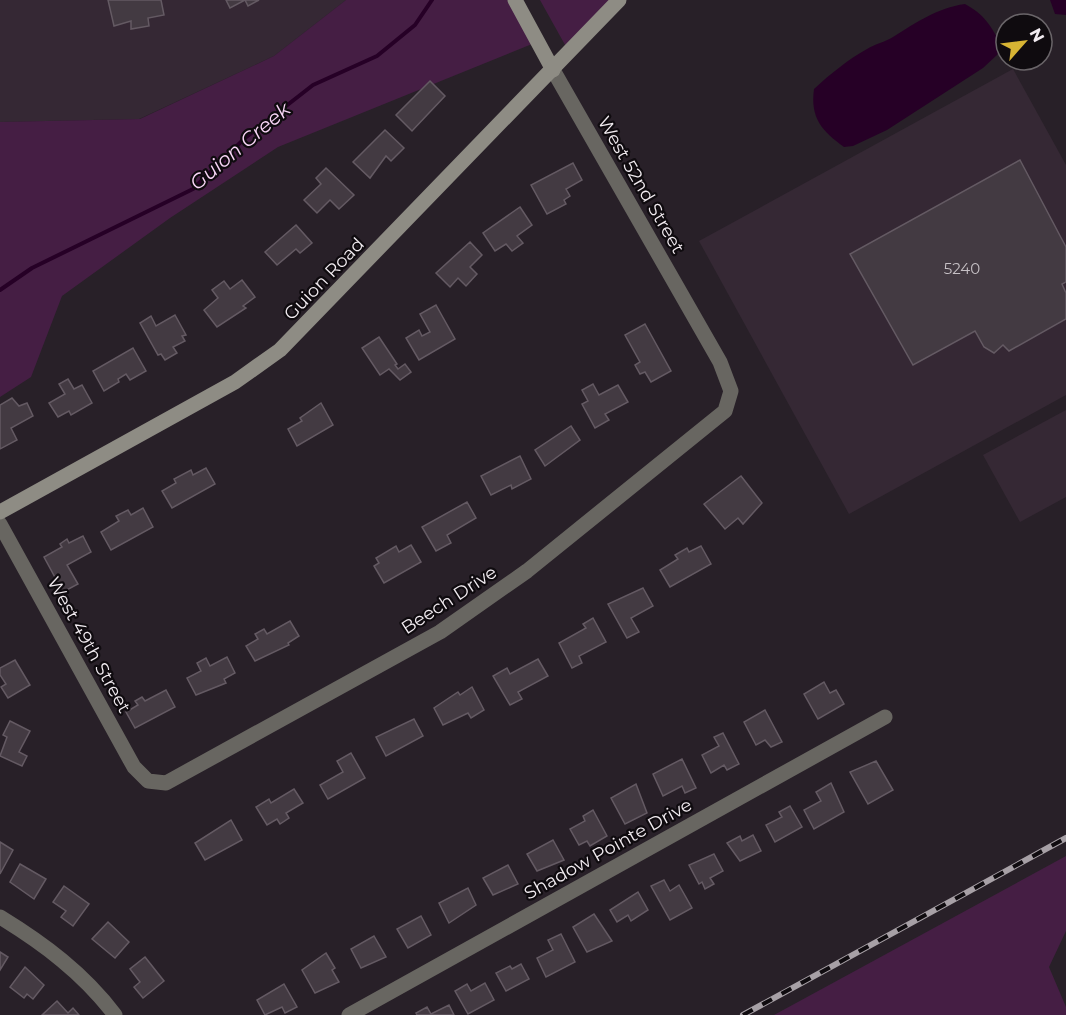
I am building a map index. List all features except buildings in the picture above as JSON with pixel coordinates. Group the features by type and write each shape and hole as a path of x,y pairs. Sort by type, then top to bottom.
{"street":[{"name":"West 52nd Street","path":"514,0 720,362 731,391"},
{"name":"Guion Road","path":"0,513 235,382 270,358 294,337 619,0"},
{"name":"Beech Drive","path":"148,781 166,783 459,620 527,571 717,418 725,411 731,391"},
{"name":"West 49th Street","path":"0,524 135,767 148,781"},
{"name":"Shadow Pointe Drive","path":"349,1015 885,717"},
{"path":"0,917 40,941 69,965 115,1015"}],"shaded area":[{"path":"0,0 346,0 274,56 139,119 0,122"},
{"path":"346,0 514,0 537,42 278,147 170,218 62,296 31,377 0,397 0,122 140,119 274,56"},
{"path":"540,0 619,0 569,52"},
{"path":"1050,0 1066,0 1066,15 1055,14"},
{"path":"965,4 987,22 994,32 994,58 983,68 887,130 853,146 844,147 829,135 816,116 814,89 833,72 870,47 890,39 936,12"},
{"path":"1008,72 1015,72 1066,165 1066,395 849,514 699,241"},
{"path":"1066,410 1066,497 1020,522 983,455"},
{"path":"1066,856 1066,931 1049,967 1066,1007 1066,1015 774,1015"}],"waterway":[{"name":"Guion Creek","path":"0,290 32,268 193,189 245,138 313,85 377,56 415,25 432,0"}],"railway":[{"path":"743,1015 1066,838"}]}
